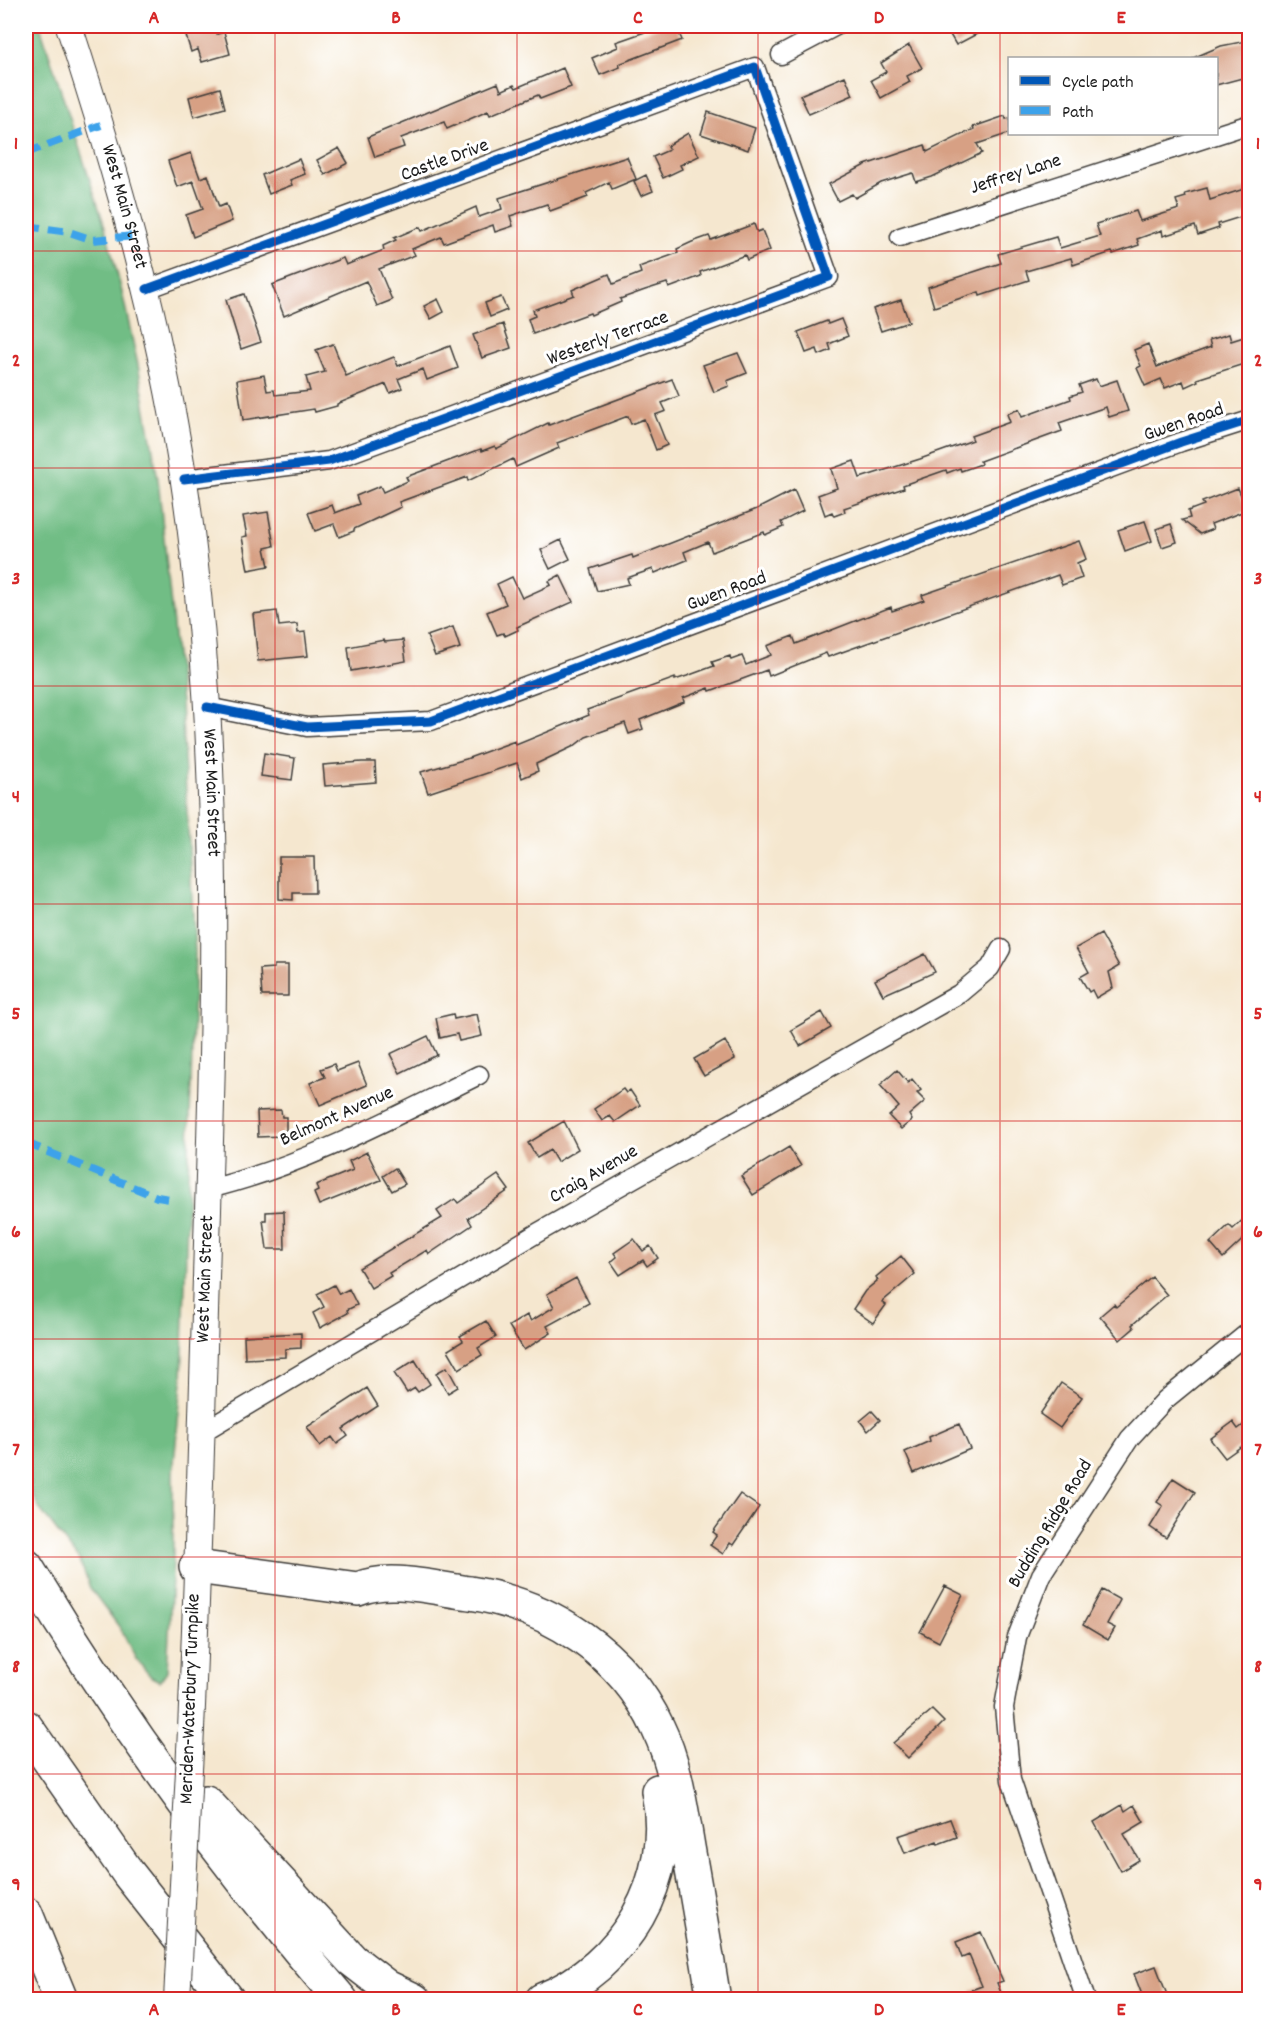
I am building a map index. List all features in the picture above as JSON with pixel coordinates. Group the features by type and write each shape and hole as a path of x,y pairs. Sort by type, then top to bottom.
{"highway":[{"path":"26,1566 94,1674 200,1826 341,2000"},
{"path":"196,1568 358,1589 379,1601 484,1617 538,1635 578,1660 605,1686 628,1715 645,1747 659,1793 663,1830 659,1864 648,1898 625,1938 601,1964 569,1987 542,2000"},
{"path":"358,1589 382,1581 506,1601 533,1611 569,1629 592,1645 621,1672 646,1705 668,1753 680,1803 714,2000"},
{"path":"94,1674 133,1708 204,1799 344,1952 378,1981 414,2000"},
{"path":"26,1727 128,1873 228,2000"},
{"path":"26,1914 61,2000"}],"main road":[{"name":"West Main Street","path":"69,26 126,208 162,353 184,479 207,708 214,872 209,1189 202,1398"},
{"name":"Meriden-Waterbury Turnpike","path":"177,1990 190,1751 202,1398"}],"street":[{"path":"781,55 836,26"},
{"name":"Castle Drive","path":"147,289 755,67"},
{"name":"Westerly Terrace","path":"184,479 329,461 829,277 755,67"},
{"name":"Jeffrey Lane","path":"1218,134 1250,124"},
{"name":"Jeffrey Lane","path":"900,237 1216,135"},
{"name":"Gwen Road","path":"207,708 307,727 431,721 1181,442 1250,420"},
{"name":"Craig Avenue","path":"201,1433 560,1220 959,994 990,968 1001,950"},
{"name":"Belmont Avenue","path":"209,1189 250,1178 285,1165 388,1120 478,1075"},
{"name":"Budding Ridge Road","path":"1086,2000 1011,1780 1004,1707 1017,1637 1041,1575 1130,1438 1165,1400 1250,1331"}],"green space":[{"path":"26,26 40,26 105,227 122,292 138,365 158,479 181,703 195,952 182,1382 173,1473 173,1560 167,1671 160,1681 151,1677 136,1659 120,1628 90,1588 80,1561 39,1508 26,1482"}],"building":[{"path":"183,26 214,26 217,34 224,32 230,54 202,62 198,49 191,52"},
{"path":"662,26 676,26 682,40 619,64 620,67 600,75 592,58 618,47 616,42"},
{"path":"945,26 992,26 956,45"},
{"path":"1246,41 1250,50 1250,76 1218,84 1218,57 1195,57 1221,46"},
{"path":"909,45 922,68 907,76 910,82 881,98 871,80 886,72 881,63"},
{"path":"563,68 571,87 540,99 538,95 490,115 488,111 447,129 444,122 401,138 404,147 375,157 368,137 498,83 501,91 514,85 516,88"},
{"path":"845,76 853,95 809,114 800,95"},
{"path":"220,88 225,108 194,117 189,97"},
{"path":"708,112 755,128 748,150 701,134"},
{"path":"1005,116 1008,118 1008,134 977,144 982,153 932,177 916,182 913,173 881,183 855,198 852,194 838,201 829,184 865,165 925,145 927,152 974,129 973,127"},
{"path":"688,133 699,156 680,165 682,169 663,178 653,157 669,150 667,146"},
{"path":"339,148 348,163 325,175 317,160"},
{"path":"191,153 200,178 208,175 219,207 226,204 232,221 193,237 186,215 203,209 193,181 177,187 168,161"},
{"path":"627,157 636,179 612,189 609,182 586,193 588,197 550,211 547,204 510,216 513,226 495,232 493,225 444,243 441,237 412,249 415,255 379,269 392,300 377,306 366,281 284,316 272,285 343,258 346,265 384,250 383,246 396,240 394,238 420,227 422,231 476,207 479,217 502,209 499,198"},
{"path":"299,159 305,174 290,180 292,185 269,194 262,175"},
{"path":"646,175 653,191 641,196 634,181"},
{"path":"1250,187 1250,214 1218,224 1219,228 1198,235 1195,226 1163,236 1162,230 1137,239 1139,245 1113,254 1112,252 1073,265 1071,258 1026,271 1029,280 980,296 979,292 934,307 928,287 1001,263 998,254 1056,237 1060,248 1100,236 1096,224 1136,211 1140,221 1179,209 1176,200 1186,197 1185,194 1207,188 1210,200"},
{"path":"754,224 757,232 762,230 770,250 747,260 745,255 700,272 701,276 669,288 667,283 645,290 620,299 621,302 591,315 590,313 533,334 528,319 535,316 533,310 574,295 572,290 609,274 613,284 641,273 639,267 678,253 677,249 692,242 709,236 711,240"},
{"path":"244,294 261,342 241,349 226,300"},
{"path":"501,297 507,310 490,317 485,303"},
{"path":"438,299 444,312 431,319 424,306"},
{"path":"901,300 909,322 881,331 873,309"},
{"path":"841,319 848,336 829,344 831,350 819,355 817,349 806,353 798,332 827,321 828,324"},
{"path":"503,324 511,348 482,358 473,335"},
{"path":"1229,334 1231,341 1250,335 1250,362 1197,379 1198,381 1185,387 1183,381 1165,388 1161,379 1145,386 1137,368 1141,366 1134,350 1148,344 1157,367 1211,347 1209,340"},
{"path":"333,344 346,376 394,357 398,366 450,346 458,368 427,380 423,369 398,379 402,388 390,393 386,384 337,404 337,406 315,412 314,409 243,420 237,380 264,375 267,391 274,390 275,395 310,391 306,377 325,372 316,350"},
{"path":"738,353 747,373 727,381 729,386 714,392 703,365"},
{"path":"672,379 679,396 662,403 666,411 655,415 667,445 656,450 644,419 631,424 628,416 557,443 559,448 516,467 513,459 468,481 467,477 399,502 401,507 339,537 334,524 315,531 308,513 332,505 335,513 359,504 356,496 380,486 383,492 408,481 406,477 481,449 482,451 495,446 496,449 548,423 549,425"},
{"path":"1096,379 1099,386 1117,380 1128,411 1109,417 1106,407 1059,423 1062,431 980,461 981,464 961,471 960,468 947,473 946,470 903,485 904,488 844,508 845,512 834,516 832,512 825,515 818,495 837,488 831,469 854,461 860,478 920,459 973,440 971,436 1010,422 1007,414 1019,409 1022,417 1071,399 1070,396 1082,392 1079,385"},
{"path":"1238,488 1247,510 1211,524 1213,529 1200,534 1182,520 1190,518 1188,511 1204,505 1202,502"},
{"path":"794,490 803,511 781,522 783,527 712,552 708,542 684,552 687,560 655,573 653,569 627,578 629,584 597,591 590,569 632,555 633,558 757,509"},
{"path":"268,512 274,546 265,548 269,566 248,570 242,537 247,536 243,516"},
{"path":"1145,521 1152,541 1125,551 1118,530"},
{"path":"1171,524 1177,542 1162,547 1156,529"},
{"path":"561,540 570,559 550,569 541,550"},
{"path":"1079,541 1086,559 1077,563 1082,578 1062,585 1058,575 828,657 826,653 769,676 767,670 710,691 709,688 683,698 684,702 640,720 643,729 629,734 625,723 586,737 574,746 536,764 538,771 522,778 517,763 428,793 421,772 515,741 516,745 589,715 587,710 714,666 712,662 730,656 731,660 742,656 746,665 771,655 767,646 793,636 796,644 891,607 892,611 924,600 922,595"},
{"path":"560,575 573,602 517,627 518,630 505,636 503,633 497,635 487,612 506,604 497,584 512,577 522,598 551,585 549,581"},
{"path":"277,611 279,626 297,624 298,633 305,632 308,656 258,661 253,614"},
{"path":"453,627 460,648 435,656 427,636"},
{"path":"384,640 385,642 403,640 406,661 351,671 348,647"},
{"path":"264,753 295,758 292,780 261,776"},
{"path":"375,762 376,782 325,786 323,765"},
{"path":"279,857 314,857 315,893 293,893 293,900 279,899"},
{"path":"1101,934 1119,966 1109,972 1113,988 1096,998 1092,990 1089,992 1080,977 1089,972 1076,948"},
{"path":"925,954 935,972 883,995 875,980"},
{"path":"274,965 288,965 288,996 262,996 260,969 274,968"},
{"path":"822,1012 831,1028 800,1046 791,1030"},
{"path":"453,1014 454,1019 477,1014 482,1036 459,1041 457,1034 440,1038 436,1018"},
{"path":"428,1036 437,1055 400,1073 390,1054"},
{"path":"725,1041 735,1059 704,1076 694,1059"},
{"path":"358,1063 367,1085 320,1105 310,1083 325,1077 321,1069 334,1064 337,1071"},
{"path":"897,1070 908,1083 912,1079 921,1090 917,1093 925,1101 909,1115 912,1120 901,1129 889,1116 899,1107 880,1085"},
{"path":"623,1089 626,1093 630,1090 640,1105 615,1122 610,1116 602,1121 594,1109"},
{"path":"281,1110 282,1117 286,1117 286,1131 282,1131 282,1136 258,1137 257,1111"},
{"path":"564,1121 578,1149 557,1162 550,1150 537,1158 528,1143"},
{"path":"789,1147 801,1166 753,1195 741,1176"},
{"path":"367,1152 381,1180 319,1205 314,1193 318,1191 316,1185 353,1170 349,1161"},
{"path":"395,1168 405,1184 392,1191 383,1176"},
{"path":"498,1175 509,1190 468,1218 472,1225 429,1254 427,1250 389,1273 391,1276 371,1288 359,1268 442,1218 437,1211 455,1199 458,1203"},
{"path":"284,1211 285,1249 267,1249 263,1220 266,1220 266,1212"},
{"path":"1250,1213 1250,1233 1223,1258 1210,1243 1229,1225 1233,1229"},
{"path":"634,1239 643,1251 650,1246 658,1258 647,1266 643,1260 620,1275 611,1262 617,1257 614,1253"},
{"path":"901,1256 915,1274 882,1302 886,1305 873,1323 853,1309 865,1291 878,1280 876,1277"},
{"path":"1152,1277 1167,1295 1132,1325 1134,1328 1120,1340 1100,1316 1114,1304 1116,1307"},
{"path":"576,1278 589,1303 547,1326 551,1333 524,1350 509,1326 527,1315 531,1321 554,1307 547,1294"},
{"path":"334,1285 339,1294 349,1289 357,1305 347,1310 348,1313 320,1328 313,1313 324,1307 317,1294"},
{"path":"486,1321 496,1337 478,1348 482,1355 459,1369 448,1350 463,1341 460,1336"},
{"path":"301,1333 301,1348 285,1349 285,1357 245,1359 244,1336"},
{"path":"415,1360 430,1384 418,1392 415,1388 407,1393 394,1373"},
{"path":"447,1367 458,1387 448,1393 436,1373"},
{"path":"1061,1383 1082,1397 1060,1428 1040,1414"},
{"path":"367,1388 378,1406 343,1429 348,1436 337,1444 332,1437 320,1446 307,1427"},
{"path":"872,1411 880,1420 868,1431 860,1421"},
{"path":"1250,1420 1250,1440 1225,1458 1210,1439 1233,1422 1238,1429"},
{"path":"959,1424 970,1449 914,1473 905,1452 930,1441 929,1437"},
{"path":"1173,1478 1195,1492 1166,1538 1150,1527 1163,1506 1157,1502"},
{"path":"740,1494 759,1507 733,1545 730,1543 723,1554 710,1545 717,1535 713,1532"},
{"path":"945,1586 963,1595 939,1642 920,1632"},
{"path":"1102,1590 1120,1600 1107,1624 1115,1628 1108,1640 1083,1625"},
{"path":"932,1710 944,1722 908,1758 893,1743"},
{"path":"1122,1805 1125,1811 1134,1805 1144,1822 1124,1834 1139,1860 1121,1871 1094,1822"},
{"path":"950,1819 957,1837 938,1844 937,1841 905,1853 898,1836"},
{"path":"981,1932 1003,1981 997,1983 1004,2000 975,2000 971,1990 982,1986 969,1955 962,1958 956,1942"},
{"path":"1156,1966 1169,2000 1144,2000 1134,1974"}],"marked path":[{"path":"26,153 101,125"},
{"path":"26,226 69,232 93,240 133,236"},
{"path":"26,1143 157,1197 170,1199"}],"cycle path":[{"path":"147,289 755,67 829,277 329,461 184,479"},
{"path":"207,707 307,727 431,721 1181,442 1250,420"}]}
